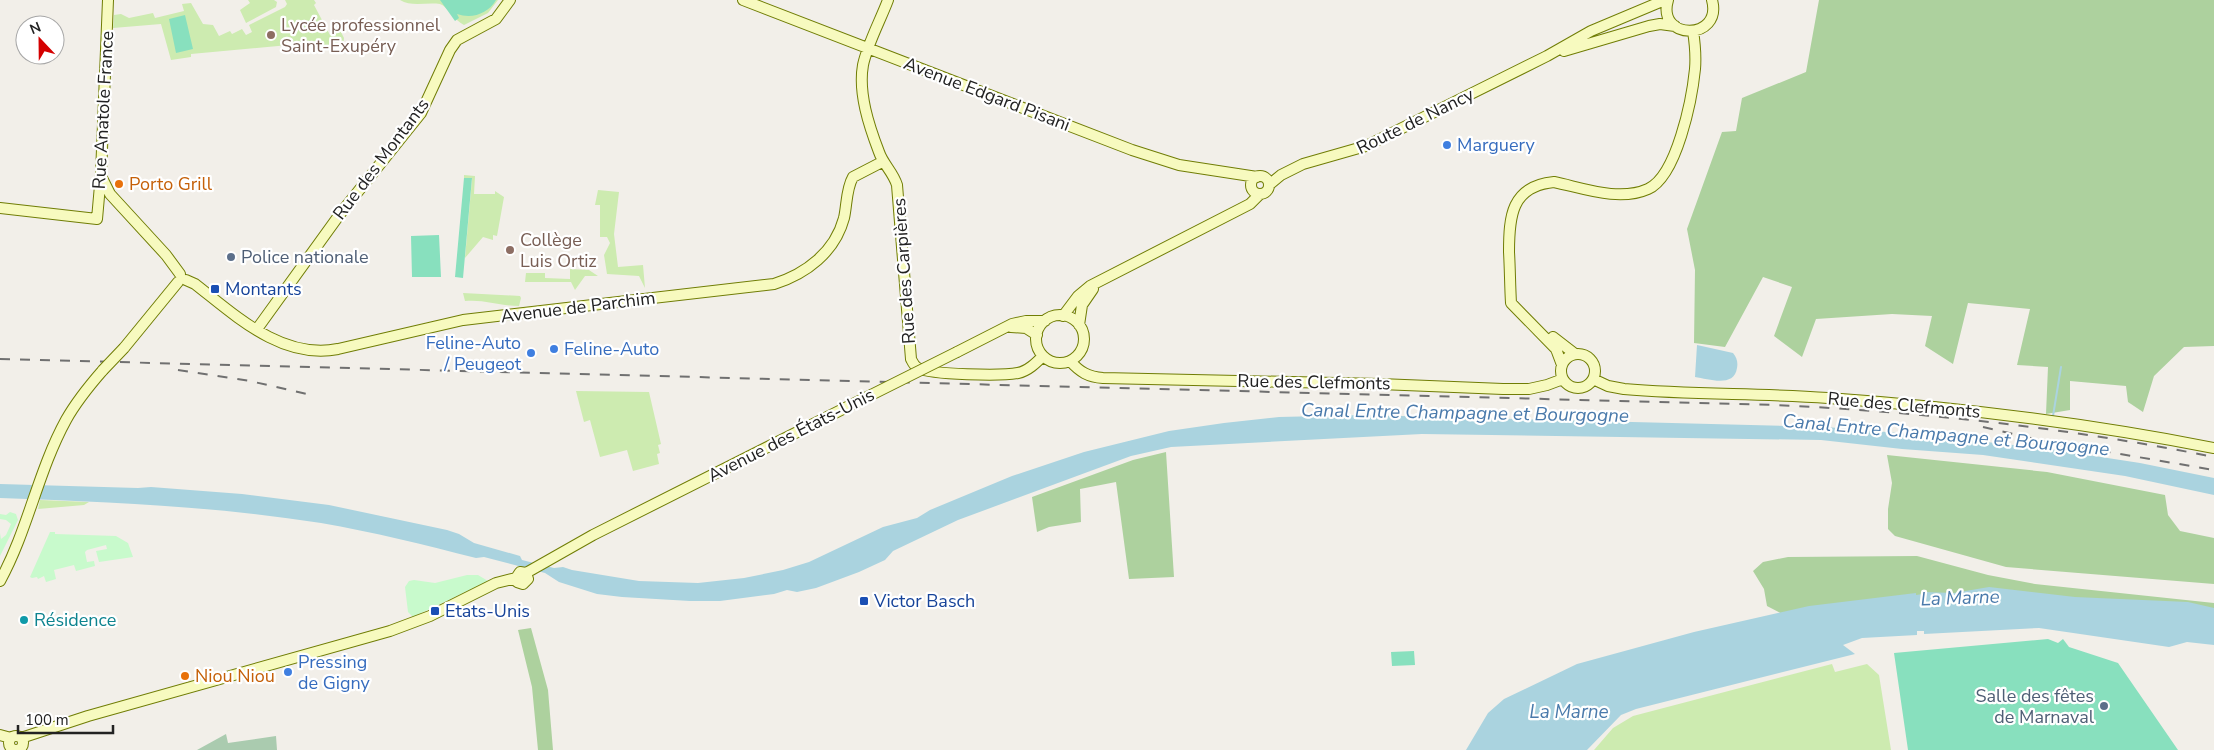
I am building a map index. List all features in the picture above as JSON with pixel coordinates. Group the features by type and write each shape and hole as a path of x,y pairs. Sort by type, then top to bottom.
{"street":[{"name":"Rue Anatole France","path":"0,208 97,219 101,174 108,0"},
{"name":"Rue des Montants","path":"259,331 340,214 421,113 450,50 457,40 496,19 510,0"},
{"name":"Avenue Edgard Pisani","path":"743,0 1141,153 1199,169 1236,173 1259,185"},
{"name":"Rue des Carpières","path":"888,0 863,65 864,93 867,115 882,162 892,171 897,188 911,359 918,368 933,371 995,374 1020,373 1033,366 1043,356"},
{"path":"1666,0 1668,16 1675,26"},
{"name":"Route de Nancy","path":"1063,316 1078,296 1097,282 1244,208 1259,185 1303,164 1366,146 1546,56 1591,31 1666,0"},
{"path":"1562,365 1575,354 1582,354 1592,360 1596,370 1593,380 1587,386 1578,388 1569,386 1563,379 1562,365 1556,349 1511,303 1510,225 1516,202 1530,189 1547,182 1605,193 1630,194 1647,189 1659,182 1672,162 1690,98 1695,69 1693,31 1709,22 1714,2"},
{"name":"Route de Nancy","path":"1546,56 1660,24 1693,31"},
{"name":"Avenue de Parchim","path":"181,279 195,284 259,331 290,346 311,351 329,351 462,320 774,284 806,270 824,254 841,227 850,181 856,174 882,162"},
{"path":"0,581 12,558 65,421 84,393 181,279 166,255 110,194 101,174"},
{"path":"1079,325 1071,318 1063,316 1052,317 1046,320 1037,335 1037,346 1043,356 1058,363 1070,361 1079,353 1083,342 1079,325 1082,305 1097,282"},
{"name":"Avenue des États-Unis","path":"14,743 61,725 390,631 430,616 496,583 516,578 519,583 525,584 528,579 528,572 578,543 1005,327 1019,322 1046,320"},
{"path":"1530,321 1540,325 1575,354"},
{"path":"1005,327 1026,328 1037,335"},
{"name":"Rue des Clefmonts","path":"1070,361 1081,372 1090,377 1103,378 1380,384 1503,389 1529,389 1563,379"},
{"name":"Rue des Clefmonts","path":"1593,380 1608,386 1631,390 1826,398 1966,410 2049,420 2214,448"},
{"path":"0,567 22,531"},
{"path":"0,735 14,743"}],"green space":[{"path":"248,0 274,0 277,2 276,7 246,23 240,10 250,3"},
{"path":"285,0 314,0 316,3 314,5 330,35 340,30 344,38 343,48 321,47 321,42 191,54 191,57 171,60 161,24 113,28 114,15 121,14 129,18 153,13 155,18 184,11 182,4 191,3 203,24 213,25 219,36 230,31 232,34 242,29 246,35 252,32 249,25 285,7 287,4"},
{"path":"400,0 498,0 488,13 464,25 440,4 414,4"},
{"path":"440,0 496,0 489,9 479,14 468,16 457,14 459,18 455,21"},
{"path":"1819,0 2214,0 2214,346 2184,347 2154,376 2143,412 2128,402 2126,386 2070,381 2070,410 2046,414 2048,367 2017,365 2030,309 1968,303 1953,364 1925,346 1932,316 1892,314 1816,319 1802,357 1774,336 1792,287 1763,277 1725,347 1694,343 1695,270 1687,229 1722,132 1736,131 1742,98 1806,72"},
{"path":"185,15 193,49 176,53 169,19"},
{"path":"464,175 475,176 474,194 495,194 495,191 504,197 497,236 493,235 493,240 483,237 465,258 472,179 464,178"},
{"path":"464,178 472,178 463,278 455,277"},
{"path":"598,190 619,192 614,234 618,267 643,265 645,288 639,276 607,274 604,255 610,243 607,237 600,237 600,205 595,205"},
{"path":"439,235 441,277 412,277 411,236"},
{"path":"570,269 589,270 598,276 585,276 575,290 571,282 525,282 526,273 545,273 545,278 570,279"},
{"path":"463,293 520,296 521,298 519,306 512,306 465,301"},
{"path":"576,391 649,392 661,444 658,445 660,453 657,454 659,464 633,471 627,450 600,457 590,420 584,422"},
{"path":"1166,452 1174,577 1129,579 1116,482 1080,489 1081,522 1049,527 1037,532 1032,497 1133,460"},
{"path":"1887,455 2047,472 2165,495 2168,515 2180,531 2214,538 2214,584 2006,567 1895,536 1888,529 1888,509 1892,483"},
{"path":"40,500 89,502 84,505 38,509"},
{"path":"10,512 16,514 18,520 0,556 0,533 1,539 6,535 11,524 6,520 0,519 0,514 6,515"},
{"path":"50,532 55,532 55,534 116,536 128,543 133,557 99,562 96,551 107,549 106,545 85,552 87,562 94,561 95,566 76,571 74,565 54,570 56,579 46,582 44,576 38,579 37,577 32,578 30,577"},
{"path":"1917,556 1988,575 2035,584 2214,603 2214,617 1786,616 1767,606 1764,589 1753,571 1763,562 1788,557"},
{"path":"467,575 478,575 488,581 413,617 408,612 405,587 409,581 435,583"},
{"path":"531,628 548,690 553,750 538,750 532,687 518,630"},
{"path":"2048,639 2058,643 2063,639 2069,647 2118,663 2178,750 1908,750 1894,653"},
{"path":"1414,651 1415,665 1392,666 1391,652"},
{"path":"1832,664 1835,672 1867,664 1879,675 1891,750 1594,750 1613,728 1633,716"},
{"path":"226,734 228,743 276,736 277,750 197,750"}],"water":[{"path":"1697,345 1733,353 1737,362 1735,374 1731,378 1720,381 1695,377"},
{"path":"1363,415 1826,427 1923,435 2049,449 2140,463 2214,478 2214,495 2125,476 1983,455 1821,440 1422,434 1171,447 1131,456 958,520 893,551 885,560 816,588 797,592 787,590 774,594 720,601 690,601 597,594 559,582 545,573 484,557 476,558 360,530 281,517 160,506 0,498 0,484 151,487 242,494 329,505 447,530 459,534 474,543 520,556 522,560 554,568 563,567 639,581 698,583 744,578 783,570 809,562 883,527 917,518 930,510 1012,476 1084,452 1169,431 1224,423 1279,417"},
{"name":"La Marne","path":"1989,587 2075,597 2188,602 2214,608 2214,645 2187,642 2169,647 2039,628 1924,634 1924,631 1917,631 1917,635 1862,638 1843,645 1855,654 1636,709 1621,715 1587,750 1466,750 1488,713 1504,699 1577,664 1694,632 1809,606 1916,593 1916,595 1923,594 1924,592 1954,593"}],"waterway":[{"path":"2053,416 2061,367"}],"railway":[{"path":"0,359 1776,405 1886,412 1996,423 2105,438 2214,457"},
{"path":"178,370 250,381 311,395"},
{"path":"1983,427 2044,441 2214,470"}],"place":[{"name":"Lycée professionnel Saint-Exupéry","path":"271,35"},
{"name":"Marguery","path":"1447,145"},
{"name":"Porto Grill","path":"119,184"},
{"name":"Collège Luis Ortiz","path":"510,250"},
{"name":"Police nationale","path":"231,257"},
{"name":"Montants","path":"215,289"},
{"name":"Feline-Auto","path":"554,349"},
{"name":"Feline-Auto / Peugeot","path":"531,353"},
{"name":"Victor Basch","path":"864,601"},
{"name":"Etats-Unis","path":"435,611"},
{"name":"Résidence","path":"24,620"},
{"name":"Pressing de Gigny","path":"288,672"},
{"name":"Niou Niou","path":"185,676"},
{"name":"Salle des fêtes de Marnaval","path":"2104,706"}],"water label":[{"name":"Canal Entre Champagne et Bourgogne","path":"1465,412"},
{"name":"Canal Entre Champagne et Bourgogne","path":"1946,434"}]}
